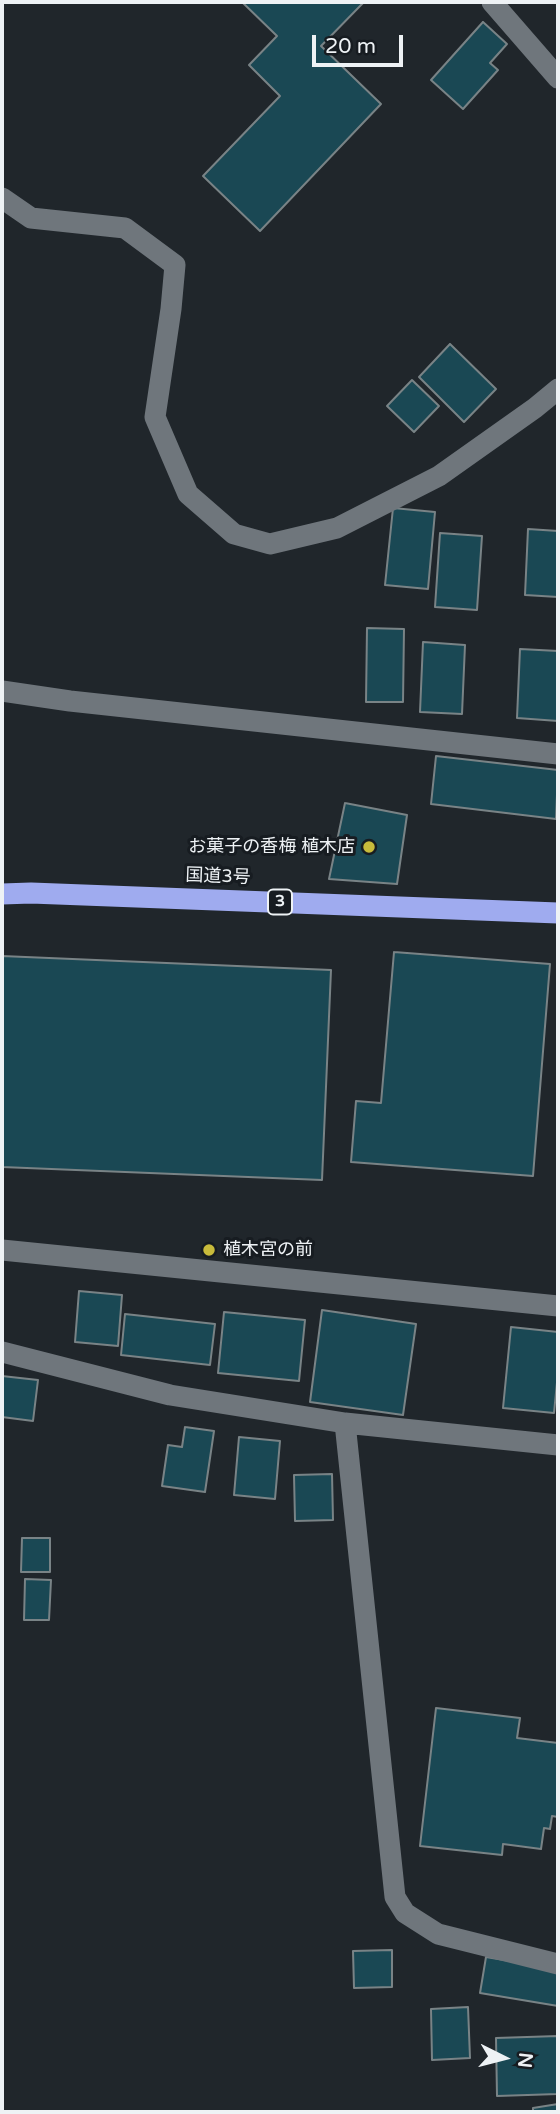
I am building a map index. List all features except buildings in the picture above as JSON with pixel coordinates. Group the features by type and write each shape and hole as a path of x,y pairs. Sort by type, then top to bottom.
{"highway":[{"name":"国道3号","path":"2,894 558,913"}],"street":[{"path":"492,2 558,78"},
{"path":"2,198 31,218 125,228 175,265 172,309 155,417 188,494 234,534 270,544 337,528 439,476 536,408 558,389"},
{"path":"2,691 123,708 558,754"},
{"path":"2,1250 558,1306"},
{"path":"2,1352 170,1395 345,1423 558,1445"},
{"path":"345,1423 395,1897 405,1913 438,1934 558,1964"}],"place":[{"name":"お菓子の香梅 植木店","path":"369,847"},
{"name":"植木宮の前","path":"209,1250"}]}
